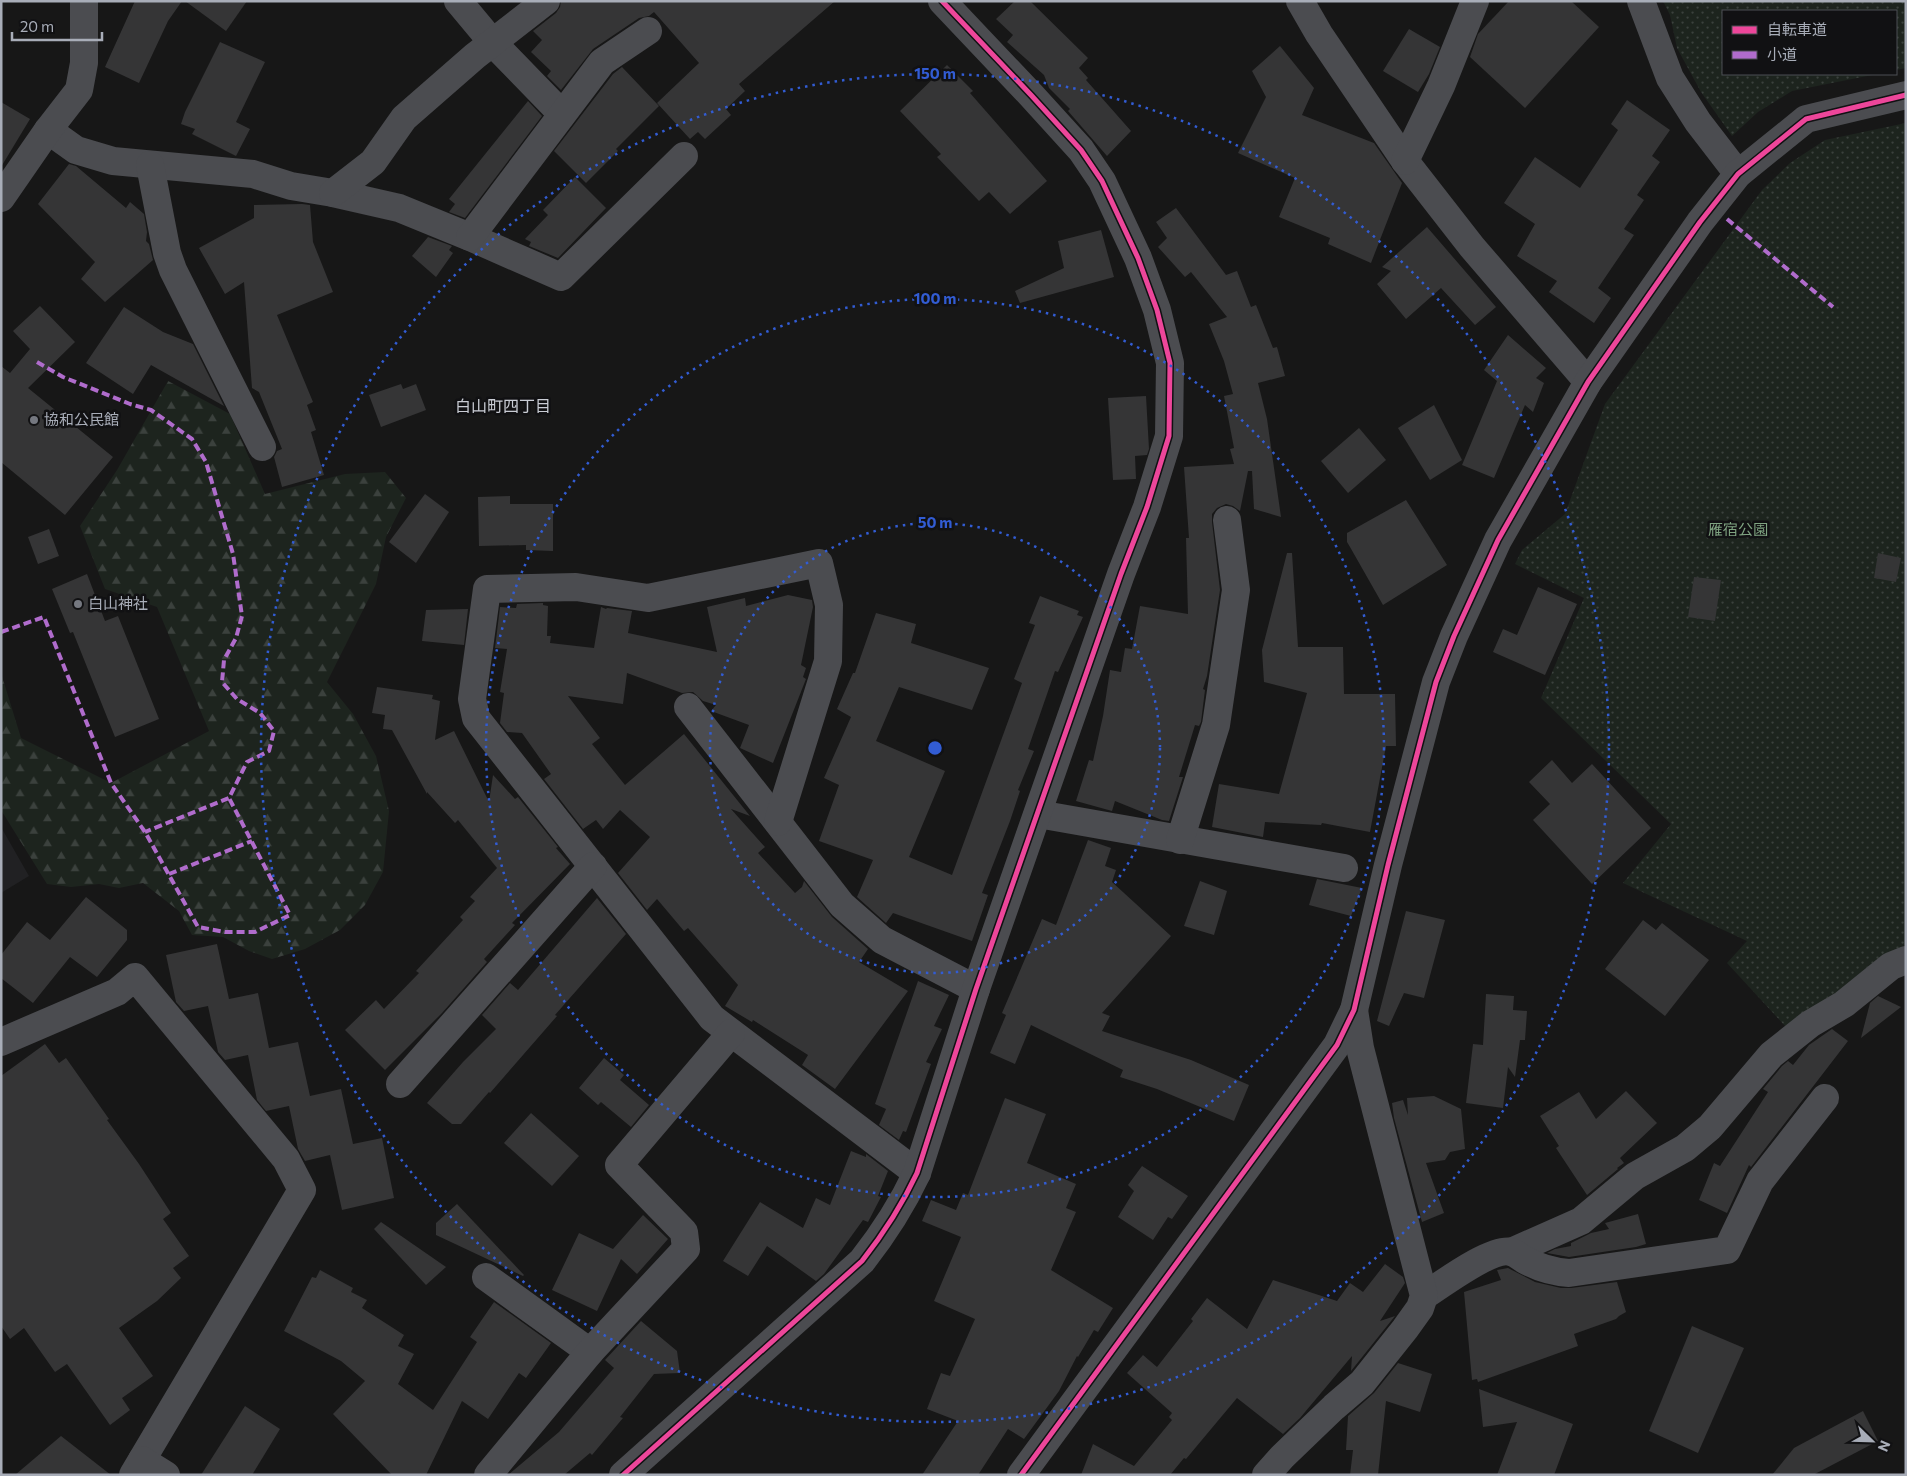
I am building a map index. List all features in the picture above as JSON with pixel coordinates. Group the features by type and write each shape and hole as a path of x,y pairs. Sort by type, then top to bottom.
{"street":[{"path":"3,191 79,90 84,63 84,1"},
{"path":"458,1 493,43 562,114"},
{"path":"334,193 373,162 404,118 475,56 546,1"},
{"path":"623,1475 862,1261 884,1233 904,1200 917,1173 976,989 1121,574 1147,507 1169,436 1170,363 1157,310 1141,266 1102,181 1074,143 942,1"},
{"path":"1300,1 1319,34 1405,161 1472,248 1588,382"},
{"path":"1405,161 1441,86 1474,1"},
{"path":"1641,1 1670,78 1698,122 1738,174"},
{"path":"470,237 602,62 648,31"},
{"path":"1021,1475 1337,1044 1354,1010 1388,865 1439,675 1454,636 1498,540 1588,382 1700,222 1738,174 1806,119 1906,95"},
{"path":"48,130 76,150 113,162 253,174 291,186 334,193 399,208 561,277 684,156"},
{"path":"150,165 167,253 173,270 262,446"},
{"path":"1180,840 1216,725 1236,590 1227,520"},
{"path":"778,822 828,660 829,605 819,563 648,598 576,586 487,589 472,699 476,718 712,1018 917,1173"},
{"path":"688,707 842,904 882,940 976,989"},
{"path":"1038,814 1344,868"},
{"path":"400,1084 593,866"},
{"path":"1424,1296 1474,1264 1498,1252 1511,1252 1581,1222 1635,1176 1685,1148 1710,1127 1771,1055 1810,1024 1844,1004 1891,966 1906,960"},
{"path":"1,1042 117,992 135,977 286,1159 302,1190 138,1467 166,1475"},
{"path":"1266,1475 1334,1406 1362,1383 1420,1308 1424,1296 1360,1048 1354,1010"},
{"path":"488,1475 590,1352 686,1249 684,1232 619,1165 731,1033"},
{"path":"1511,1252 1554,1272 1569,1273 1727,1250 1760,1181 1825,1098"},
{"path":"486,1277 590,1352"}],"shaded area":[{"path":"1,827 29,876 1,893"}],"green space":[{"path":"1663,1 1906,1 1906,68 1897,70 1897,10 1722,10 1722,75 1872,75 1792,91 1758,112 1732,136 1701,92 1677,48 1670,15"},
{"name":"雁宿公園","path":"1906,123 1906,942 1897,957 1786,1027 1727,963 1747,941 1623,883 1671,824 1541,698 1584,598 1515,564 1522,550 1565,514 1605,404 1762,190 1790,163 1825,140"},
{"path":"168,381 230,414 265,494 345,474 385,472 406,498 386,537 376,584 327,682 353,714 376,756 389,811 383,872 365,905 340,930 305,949 272,959 249,951 223,937 192,935 179,911 143,883 119,888 99,884 71,887 47,884 1,810 1,673 21,738 111,783 209,731 157,607 105,589 80,526 117,470"}],"building":[{"path":"135,1 182,1 168,21 139,83 105,67"},
{"path":"185,1 247,1 226,31"},
{"path":"561,1 835,1 739,84 745,91 726,109 731,115 705,139 698,132 690,139 657,103 699,63 654,12 649,16 639,18 593,49 561,90 547,76 551,71 531,52 542,40 533,31 556,13"},
{"path":"1015,1 1030,1 1088,58 1079,68 1088,78 1086,80 1131,131 1107,156 1068,111 1070,109 1049,88 1044,75 1007,42 1013,35 996,19"},
{"path":"1509,1 1571,1 1599,27 1525,108 1470,57 1478,34"},
{"path":"1409,29 1440,47 1429,74 1418,92 1383,71"},
{"path":"220,42 265,62 236,122 250,129 236,156 192,134 195,129 181,124 185,112"},
{"path":"1280,46 1314,88 1302,115 1374,143 1402,183 1371,263 1328,244 1330,238 1279,217 1295,178 1238,153 1266,97 1252,71"},
{"path":"947,65 973,91 970,93 1047,181 1010,214 989,192 979,201 937,157 941,154 900,111"},
{"path":"622,67 659,106 616,149 618,151 586,183 554,151 613,74"},
{"path":"1627,100 1670,130 1652,156 1660,162 1637,195 1644,200 1624,229 1634,235 1598,288 1611,298 1594,323 1549,292 1557,281 1517,256 1535,224 1504,203 1535,157 1580,188 1618,130 1611,124"},
{"path":"528,101 542,116 465,218 449,212 455,204 449,199"},
{"path":"1,102 30,119 1,167"},
{"path":"69,164 76,166 126,208 130,202 144,214 147,232 146,241 149,244 153,260 105,302 81,279 95,262 38,204"},
{"path":"575,177 606,208 558,258 529,246 531,242 525,239 548,215 543,210"},
{"path":"254,205 310,205 313,242 333,292 277,315 313,402 307,405 316,430 311,432 324,475 282,487 274,457 277,451 282,449 259,392 252,388 244,282 225,294 199,248 254,218"},
{"path":"1176,208 1226,275 1237,271 1251,307 1256,305 1273,348 1277,347 1285,376 1258,383 1267,419 1281,517 1254,509 1252,471 1248,471 1240,511 1226,504 1217,508 1212,514 1220,590 1207,676 1203,689 1205,690 1201,722 1199,726 1195,725 1179,777 1183,777 1169,821 1115,801 1112,811 1076,801 1089,760 1093,761 1103,716 1110,670 1121,672 1125,648 1132,649 1140,606 1188,614 1186,538 1189,538 1184,467 1234,464 1230,449 1234,448 1224,396 1233,394 1224,361 1209,324 1227,317 1191,272 1185,277 1158,247 1167,238 1156,222"},
{"path":"1427,227 1496,307 1475,325 1441,288 1406,319 1377,284 1391,271 1382,267"},
{"path":"1101,230 1114,277 1020,303 1015,291 1064,268 1058,241"},
{"path":"428,237 452,246 449,250 453,253 436,277 412,256"},
{"name":"協和公民館","path":"40,306 75,342 28,388 113,457 65,515 1,462 1,366 10,373 30,349 13,331"},
{"path":"124,307 163,332 193,344 224,406 151,365 133,394 86,363"},
{"path":"1508,335 1546,368 1536,378 1544,383 1533,412 1525,405 1494,478 1462,465 1497,381 1484,370"},
{"path":"401,384 403,389 416,384 426,410 381,427 369,395"},
{"path":"1146,396 1149,449 1147,455 1135,456 1136,479 1113,480 1108,398"},
{"path":"1434,405 1462,460 1430,480 1398,428"},
{"path":"1359,428 1386,460 1348,493 1321,461"},
{"path":"425,494 449,512 416,563 389,542"},
{"path":"510,496 510,504 553,504 553,551 526,550 526,545 479,546 478,497"},
{"path":"1406,500 1447,565 1383,605 1347,542 1347,533"},
{"path":"49,529 59,556 38,564 28,537"},
{"path":"1287,553 1292,553 1298,647 1343,647 1344,694 1395,694 1396,746 1386,746 1370,832 1322,823 1321,825 1265,822 1263,837 1212,827 1219,784 1279,794 1307,693 1264,682 1262,650"},
{"path":"1878,553 1901,558 1896,582 1874,578"},
{"path":"87,574 105,621 118,616 159,719 115,737 73,632 70,633 52,589"},
{"path":"1694,577 1721,580 1715,621 1688,617"},
{"path":"1538,587 1577,604 1545,675 1493,652 1503,629 1517,635"},
{"path":"788,595 812,600 813,607 801,665 806,668 803,677 806,679 773,763 740,748 749,725 711,711 716,705 703,701 693,692 682,693 627,673 623,704 568,696 600,738 592,744 625,785 684,734 750,816 731,809 765,847 758,853 795,893 802,887 804,881 832,917 868,949 859,962 908,991 835,1089 802,1065 808,1055 753,1020 752,1022 725,1006 738,985 688,928 684,931 657,899 647,910 618,873 650,837 620,810 603,829 596,820 583,829 544,779 551,774 522,733 507,732 500,723 504,693 500,692 507,649 495,648 500,607 516,608 517,604 543,603 543,605 548,606 547,636 551,636 550,643 594,648 601,607 632,611 628,633 717,652 707,607 745,598 746,606"},
{"path":"1040,596 1079,611 1077,615 1083,617 1058,672 1055,671 1028,749 1034,751 1018,790 1020,791 1010,821 982,893 988,895 972,941 893,913 886,923 857,897 873,860 819,841 839,785 824,778 851,717 837,709 853,673 855,673 876,613 916,624 911,643 989,668 972,710 899,687 876,741 945,771 909,857 952,875 1022,683 1014,679 1035,625 1029,623"},
{"path":"468,609 464,645 422,641 426,610"},
{"path":"377,687 433,695 432,699 440,701 435,740 454,731 489,802 493,775 515,799 518,797 570,864 512,923 515,925 484,959 487,962 442,1013 385,1070 345,1030 376,1000 384,1009 419,973 416,971 463,920 460,917 475,901 470,897 497,868 458,820 455,823 427,792 427,794 392,730 383,729 385,715 372,713"},
{"path":"1552,760 1572,783 1592,764 1651,828 1592,884 1533,820 1550,804 1529,782"},
{"path":"1088,840 1111,848 1105,866 1116,870 1112,882 1171,936 1102,1013 1110,1016 1102,1031 1191,1060 1249,1085 1234,1121 1157,1089 1120,1077 1123,1070 1031,1025 1015,1064 990,1053 1006,1015 1002,1013 1042,919 1056,925"},
{"path":"1317,879 1362,888 1351,916 1309,905"},
{"path":"1200,881 1227,891 1214,935 1184,926"},
{"path":"86,897 127,930 127,940 97,977 70,957 33,1003 1,978 1,955 27,922 50,940"},
{"path":"597,898 626,934 490,1093 461,1124 452,1124 427,1103 463,1062 496,1029 482,1015 510,983 518,990"},
{"path":"1406,911 1445,920 1424,998 1404,993 1389,1026 1377,1021"},
{"path":"1643,920 1656,930 1662,923 1709,960 1665,1016 1605,969"},
{"path":"217,944 229,999 258,993 269,1048 298,1042 310,1096 341,1089 353,1144 382,1138 394,1198 342,1210 330,1155 305,1161 298,1149 289,1106 266,1111 257,1100 248,1055 225,1060 218,1052 208,1006 184,1011 176,1002 166,955"},
{"path":"918,981 949,995 934,1026 942,1029 926,1062 931,1064 906,1132 903,1131 899,1140 879,1125 886,1109 875,1104"},
{"path":"1486,994 1514,996 1513,1010 1527,1011 1525,1040 1520,1040 1515,1077 1508,1067 1503,1108 1466,1103 1473,1044 1483,1045"},
{"path":"1878,996 1901,1007 1861,1038 1870,1003"},
{"path":"1832,1029 1848,1041 1751,1167 1749,1165 1727,1213 1699,1200 1714,1163 1720,1166 1768,1092 1763,1089 1782,1066 1788,1061 1793,1065 1809,1045"},
{"path":"45,1044 59,1063 66,1058 109,1119 107,1120 171,1213 163,1219 189,1256 173,1268 181,1278 157,1301 119,1328 153,1376 122,1398 130,1410 110,1425 67,1364 55,1372 24,1328 10,1339 1,1326 1,1076"},
{"path":"604,1058 624,1075 620,1080 649,1105 631,1127 601,1102 598,1105 579,1088"},
{"path":"1626,1091 1657,1123 1620,1158 1624,1163 1587,1195 1556,1148 1559,1146 1540,1116 1579,1092 1596,1119"},
{"path":"1434,1096 1461,1109 1465,1149 1450,1152 1445,1160 1426,1163 1444,1213 1422,1222 1394,1118 1392,1103 1403,1100 1408,1115 1407,1098"},
{"path":"1005,1098 1046,1114 1027,1163 1076,1184 1066,1208 1076,1212 1051,1270 1113,1308 1098,1332 1094,1330 1077,1356 1059,1391 1024,1439 1008,1429 978,1475 922,1475 958,1421 927,1409 941,1373 950,1376 975,1319 934,1301 961,1237 922,1221 931,1200 956,1210 963,1193 968,1195"},
{"path":"531,1113 579,1156 552,1186 504,1143"},
{"path":"851,1151 866,1157 866,1154 888,1171 878,1196 881,1197 868,1222 863,1220 824,1274 816,1281 767,1246 748,1276 723,1261 760,1202 803,1228 816,1198 830,1205"},
{"path":"1142,1166 1188,1196 1172,1219 1168,1217 1153,1240 1118,1217 1134,1191 1128,1185"},
{"path":"457,1204 523,1276 436,1235 436,1223"},
{"path":"1638,1214 1646,1244 1569,1257 1547,1253 1555,1249 1571,1246 1571,1243 1591,1233 1609,1229 1605,1223"},
{"path":"643,1215 668,1239 637,1274 621,1259 597,1311 552,1290 579,1233 613,1249"},
{"path":"381,1222 446,1267 426,1285 374,1229"},
{"path":"1385,1264 1403,1277 1405,1283 1380,1321 1395,1316 1351,1371 1352,1356 1300,1418 1283,1434 1237,1398 1186,1459 1184,1458 1170,1475 1081,1475 1093,1444 1134,1466 1172,1420 1169,1417 1172,1413 1127,1373 1143,1355 1157,1367 1193,1321 1191,1319 1207,1298 1247,1329 1273,1280 1337,1301 1350,1283 1363,1292"},
{"path":"1508,1268 1535,1282 1561,1288 1617,1282 1626,1312 1616,1319 1574,1334 1578,1346 1478,1382 1477,1379 1472,1380 1464,1292 1501,1280 1497,1270"},
{"path":"320,1270 353,1288 351,1292 367,1300 362,1308 404,1335 398,1346 414,1354 398,1384 433,1410 477,1342 470,1337 494,1302 551,1343 526,1378 519,1373 488,1419 462,1401 426,1475 392,1475 333,1414 365,1381 341,1361 284,1331 312,1277 316,1278"},
{"path":"641,1321 677,1351 680,1373 654,1374 620,1417 623,1418 592,1455 590,1453 564,1475 508,1475 559,1432 614,1368 605,1360"},
{"path":"1692,1326 1744,1348 1698,1453 1649,1431"},
{"path":"1398,1363 1432,1374 1420,1412 1386,1401 1378,1475 1350,1475 1353,1450 1346,1450 1348,1416 1374,1393"},
{"path":"1479,1389 1573,1424 1554,1475 1497,1475 1517,1422 1483,1427"},
{"path":"245,1406 280,1429 252,1475 201,1475"},
{"path":"1863,1411 1878,1441 1813,1475 1772,1475 1794,1448"},
{"path":"61,1436 111,1475 15,1475"}],"marked path":[{"path":"1727,219 1833,307"},
{"path":"37,362 63,377 130,404 151,410 192,439 206,462 233,554 242,616 236,638 224,660 222,682 237,699 260,713 274,731 269,751 247,762 229,798 145,832"},
{"path":"1,632 44,617 111,783 145,832 198,927 225,932 255,932 290,915 229,798"},
{"path":"169,874 252,841"}],"cycle path":[{"path":"623,1475 862,1261 878,1240 911,1185 917,1173 976,989 1121,574 1147,507 1169,436 1170,363 1157,310 1138,258 1102,181 1081,150 942,1"},
{"path":"1021,1475 1337,1045 1354,1010 1388,865 1436,682 1454,636 1498,540 1588,382 1700,222 1738,174 1806,119 1906,95"}],"place":[{"name":"協和公民館","path":"34,420"},
{"name":"白山神社","path":"78,604"}],"district":[{"name":"白山町四丁目","path":"503,406"}]}
